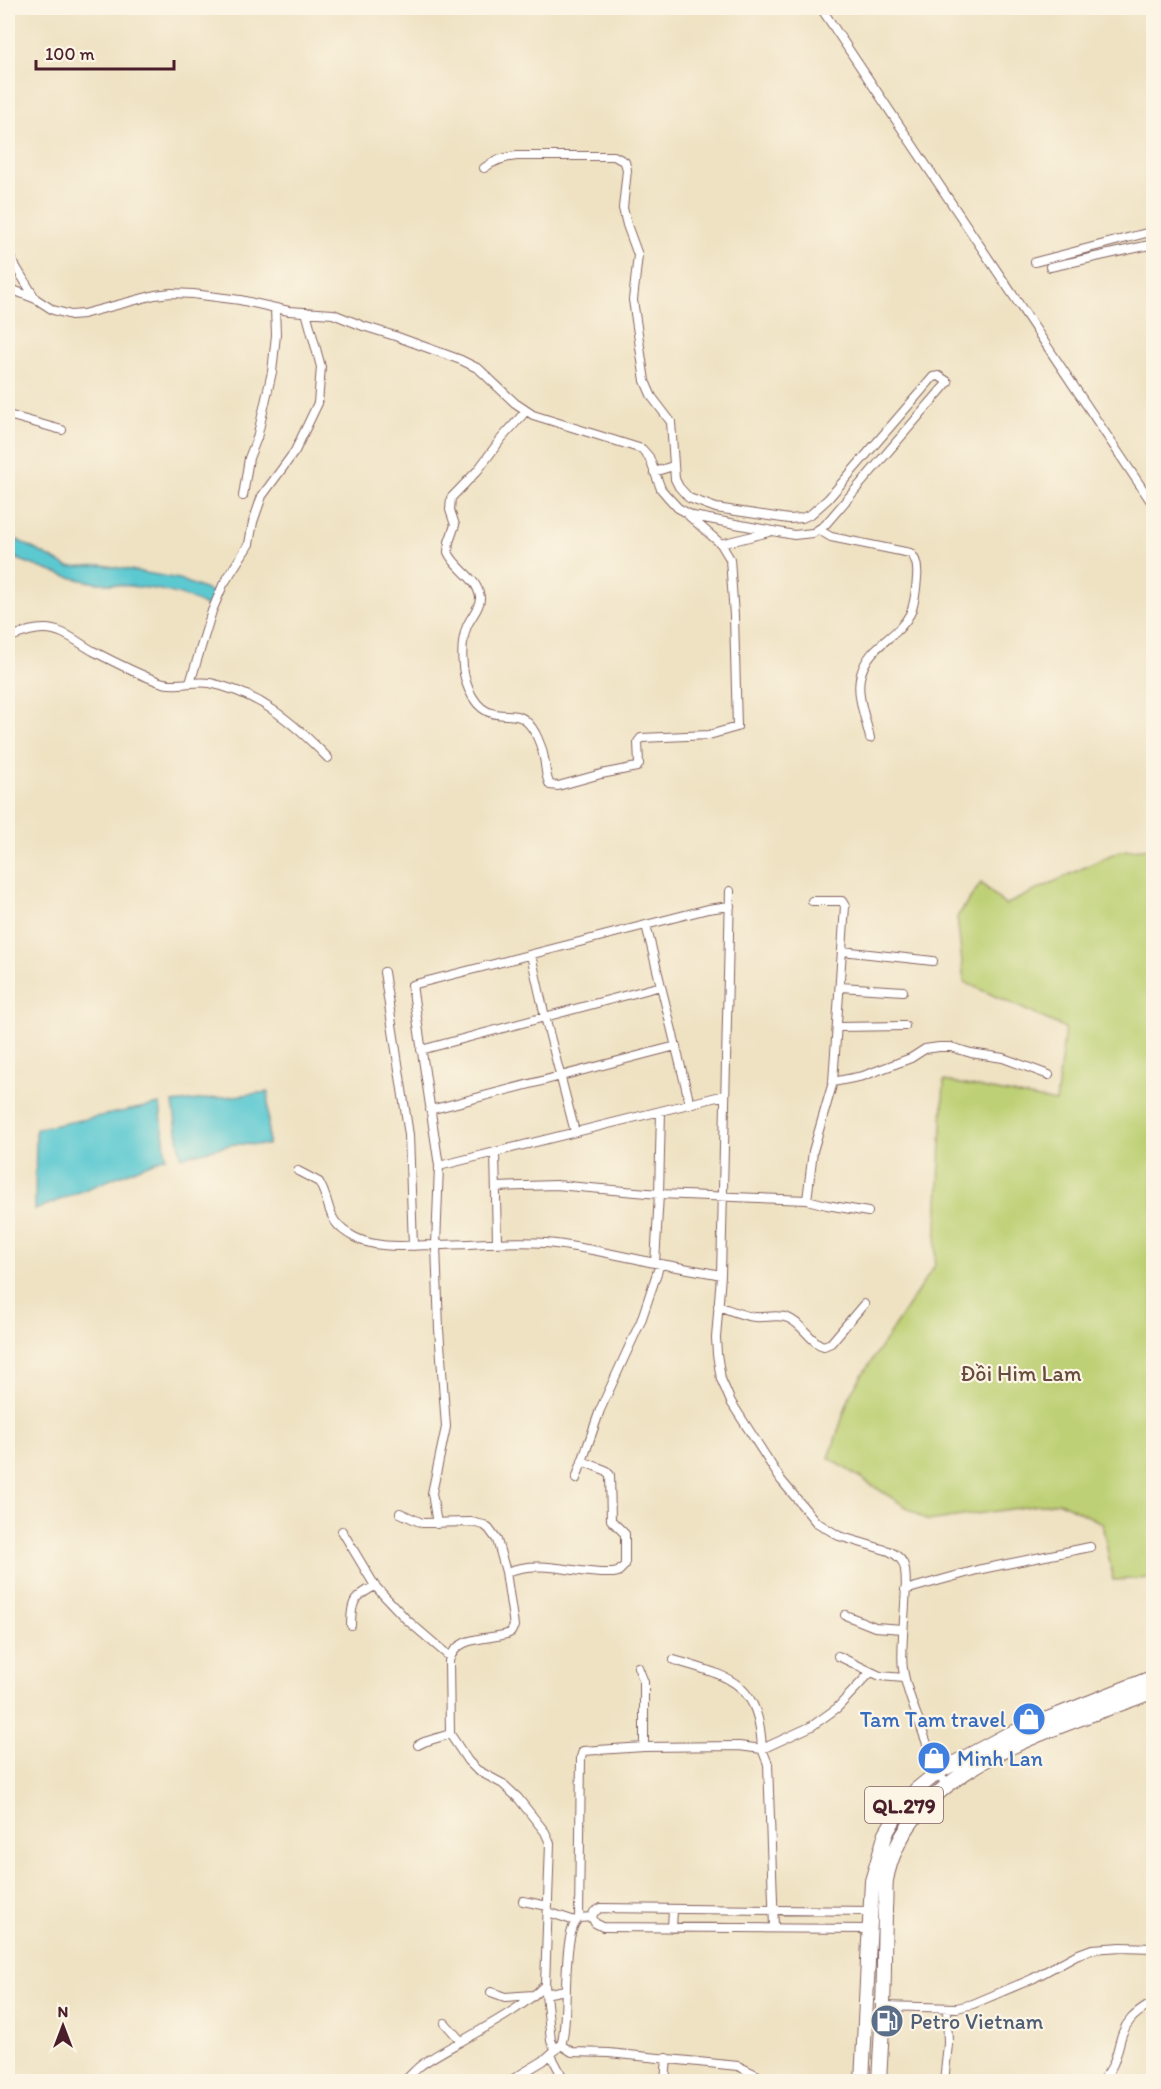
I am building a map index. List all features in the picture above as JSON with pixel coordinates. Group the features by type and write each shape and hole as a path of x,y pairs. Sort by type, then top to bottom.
{"highway":[{"name":"QL.279","path":"862,2082 872,1881 886,1833 899,1811 916,1790 938,1772 1017,1731 1154,1677"},
{"name":"QL.279","path":"879,2082 884,2006 886,1881 902,1838 927,1802 946,1785 984,1762 1033,1738 1154,1692"}],"street":[{"path":"821,8 1154,506"},
{"path":"484,168 493,161 517,156 614,156 625,162 627,170 623,202 624,214 638,255 633,289 636,326 646,386 651,397 672,424 664,469 667,496 700,528 721,544 729,554 737,727 709,735 641,738 638,742 639,764 637,767 558,786 550,785 547,780 544,757 539,743 525,720 488,712 475,700 463,672 464,643 467,626 480,602 480,596 471,579 448,552 455,525 450,510 452,498 526,411"},
{"path":"1035,262 1154,231"},
{"path":"1050,267 1154,244"},
{"path":"8,254 36,299"},
{"path":"8,288 36,299 53,310 71,315 84,314 155,295 171,293 193,294 275,308 333,314 461,360 488,376 526,411 545,420 637,446 664,469 686,496 698,503 716,508 789,519 807,516 828,499 933,377 937,375 948,382 833,517 819,530 804,534 772,531 703,519 686,513"},
{"path":"243,496 249,458 257,438 272,372 276,335 275,308"},
{"path":"190,683 212,611 223,585 249,544 253,522 262,496 295,451 318,403 321,367 306,312"},
{"path":"8,415 62,430"},
{"path":"819,530 831,537 902,550 910,553 916,560 916,590 910,614 902,625 869,656 860,678 860,690 870,738"},
{"path":"721,544 772,531"},
{"path":"8,638 30,630 44,628 57,631 92,651 162,683 177,685 208,683 223,687 269,706 302,731 328,758"},
{"path":"730,891 721,1275 716,1346 718,1368 731,1402 781,1480 808,1515 823,1528 838,1536 889,1551 897,1556 904,1565 902,1659 904,1678 938,1772 946,1785"},
{"path":"807,1200 813,1151 833,1082 844,903 812,901"},
{"path":"437,1524 432,1493 445,1436 446,1415 439,1329 436,1245 439,1166 412,986 708,909 730,906"},
{"path":"646,925 690,1104"},
{"path":"842,951 933,961"},
{"path":"531,955 576,1132"},
{"path":"384,972 409,1134 413,1246"},
{"path":"421,1050 661,986"},
{"path":"840,987 903,991"},
{"path":"838,1028 905,1026"},
{"path":"430,1110 676,1046"},
{"path":"833,1082 863,1076 911,1058 925,1049 939,1047 951,1047 1003,1058 1049,1075"},
{"path":"439,1166 725,1095"},
{"path":"576,1479 600,1410 641,1321 657,1263 661,1111"},
{"path":"495,1152 497,1242"},
{"path":"298,1171 319,1182 333,1220 354,1237 378,1245 413,1246 497,1242 562,1245 721,1275"},
{"path":"496,1186 556,1185 659,1194 807,1200 868,1212"},
{"path":"718,1306 749,1317 778,1316 791,1319 808,1332 817,1344 824,1346 831,1343 864,1304"},
{"path":"506,1572 523,1566 536,1565 613,1573 618,1572 625,1565 626,1538 611,1519 610,1475 605,1470 582,1461"},
{"path":"400,1513 416,1521 437,1524 471,1521 484,1526 497,1540 506,1572 514,1618 513,1629 502,1635 468,1641 456,1648 450,1657 450,1734 468,1761 477,1770 503,1784 518,1798 545,1832 550,1843 544,1985 551,2041 556,2050 562,2082"},
{"path":"342,1531 375,1586 407,1620 450,1657"},
{"path":"905,1590 977,1570 1089,1547"},
{"path":"351,1625 354,1602 359,1595 375,1586"},
{"path":"845,1615 875,1627 903,1629"},
{"path":"838,1656 870,1673 883,1677 904,1678"},
{"path":"674,1660 718,1674 741,1687 757,1712 762,1749 768,1764 774,1928"},
{"path":"639,1667 644,1682 644,1747"},
{"path":"556,2050 568,1953 577,1920 583,1750 739,1746 762,1749 812,1726 837,1708 870,1673"},
{"path":"418,1745 450,1734"},
{"path":"523,1900 577,1920 592,1917"},
{"path":"592,1917 594,1912 601,1908 871,1911"},
{"path":"672,1928 673,1909"},
{"path":"592,1917 595,1923 603,1927 870,1929"},
{"path":"884,2006 957,2008 1032,1979 1092,1949 1154,1948"},
{"path":"403,2082 420,2067 535,1995 544,1985"},
{"path":"545,1994 565,1990"},
{"path":"491,1992 505,1997 535,1995"},
{"path":"1100,2082 1112,2068 1123,2032 1131,2019 1154,2002"},
{"path":"944,2082 948,2044 947,2008"},
{"path":"445,2023 461,2041"},
{"path":"508,2082 556,2050 738,2066 771,2082"},
{"path":"665,2082 667,2058"}],"green space":[{"name":"Đồi Him Lam","path":"1153,848 1153,1578 1113,1580 1102,1523 1060,1502 928,1521 829,1458 851,1392 935,1265 944,1081 1056,1102 1065,1028 964,982 957,917 981,883 1005,905 1119,851"}],"water":[{"path":"8,535 68,567 103,565 179,579 216,594 210,608 166,591 70,577 8,555"},
{"path":"268,1092 268,1145 234,1144 181,1157 173,1103"},
{"path":"160,1104 166,1157 35,1210 36,1129"}],"place":[{"name":"Tam Tam travel","path":"1029,1719"},
{"name":"Minh Lan","path":"934,1758"},
{"name":"Petro Vietnam","path":"887,2021"}]}
